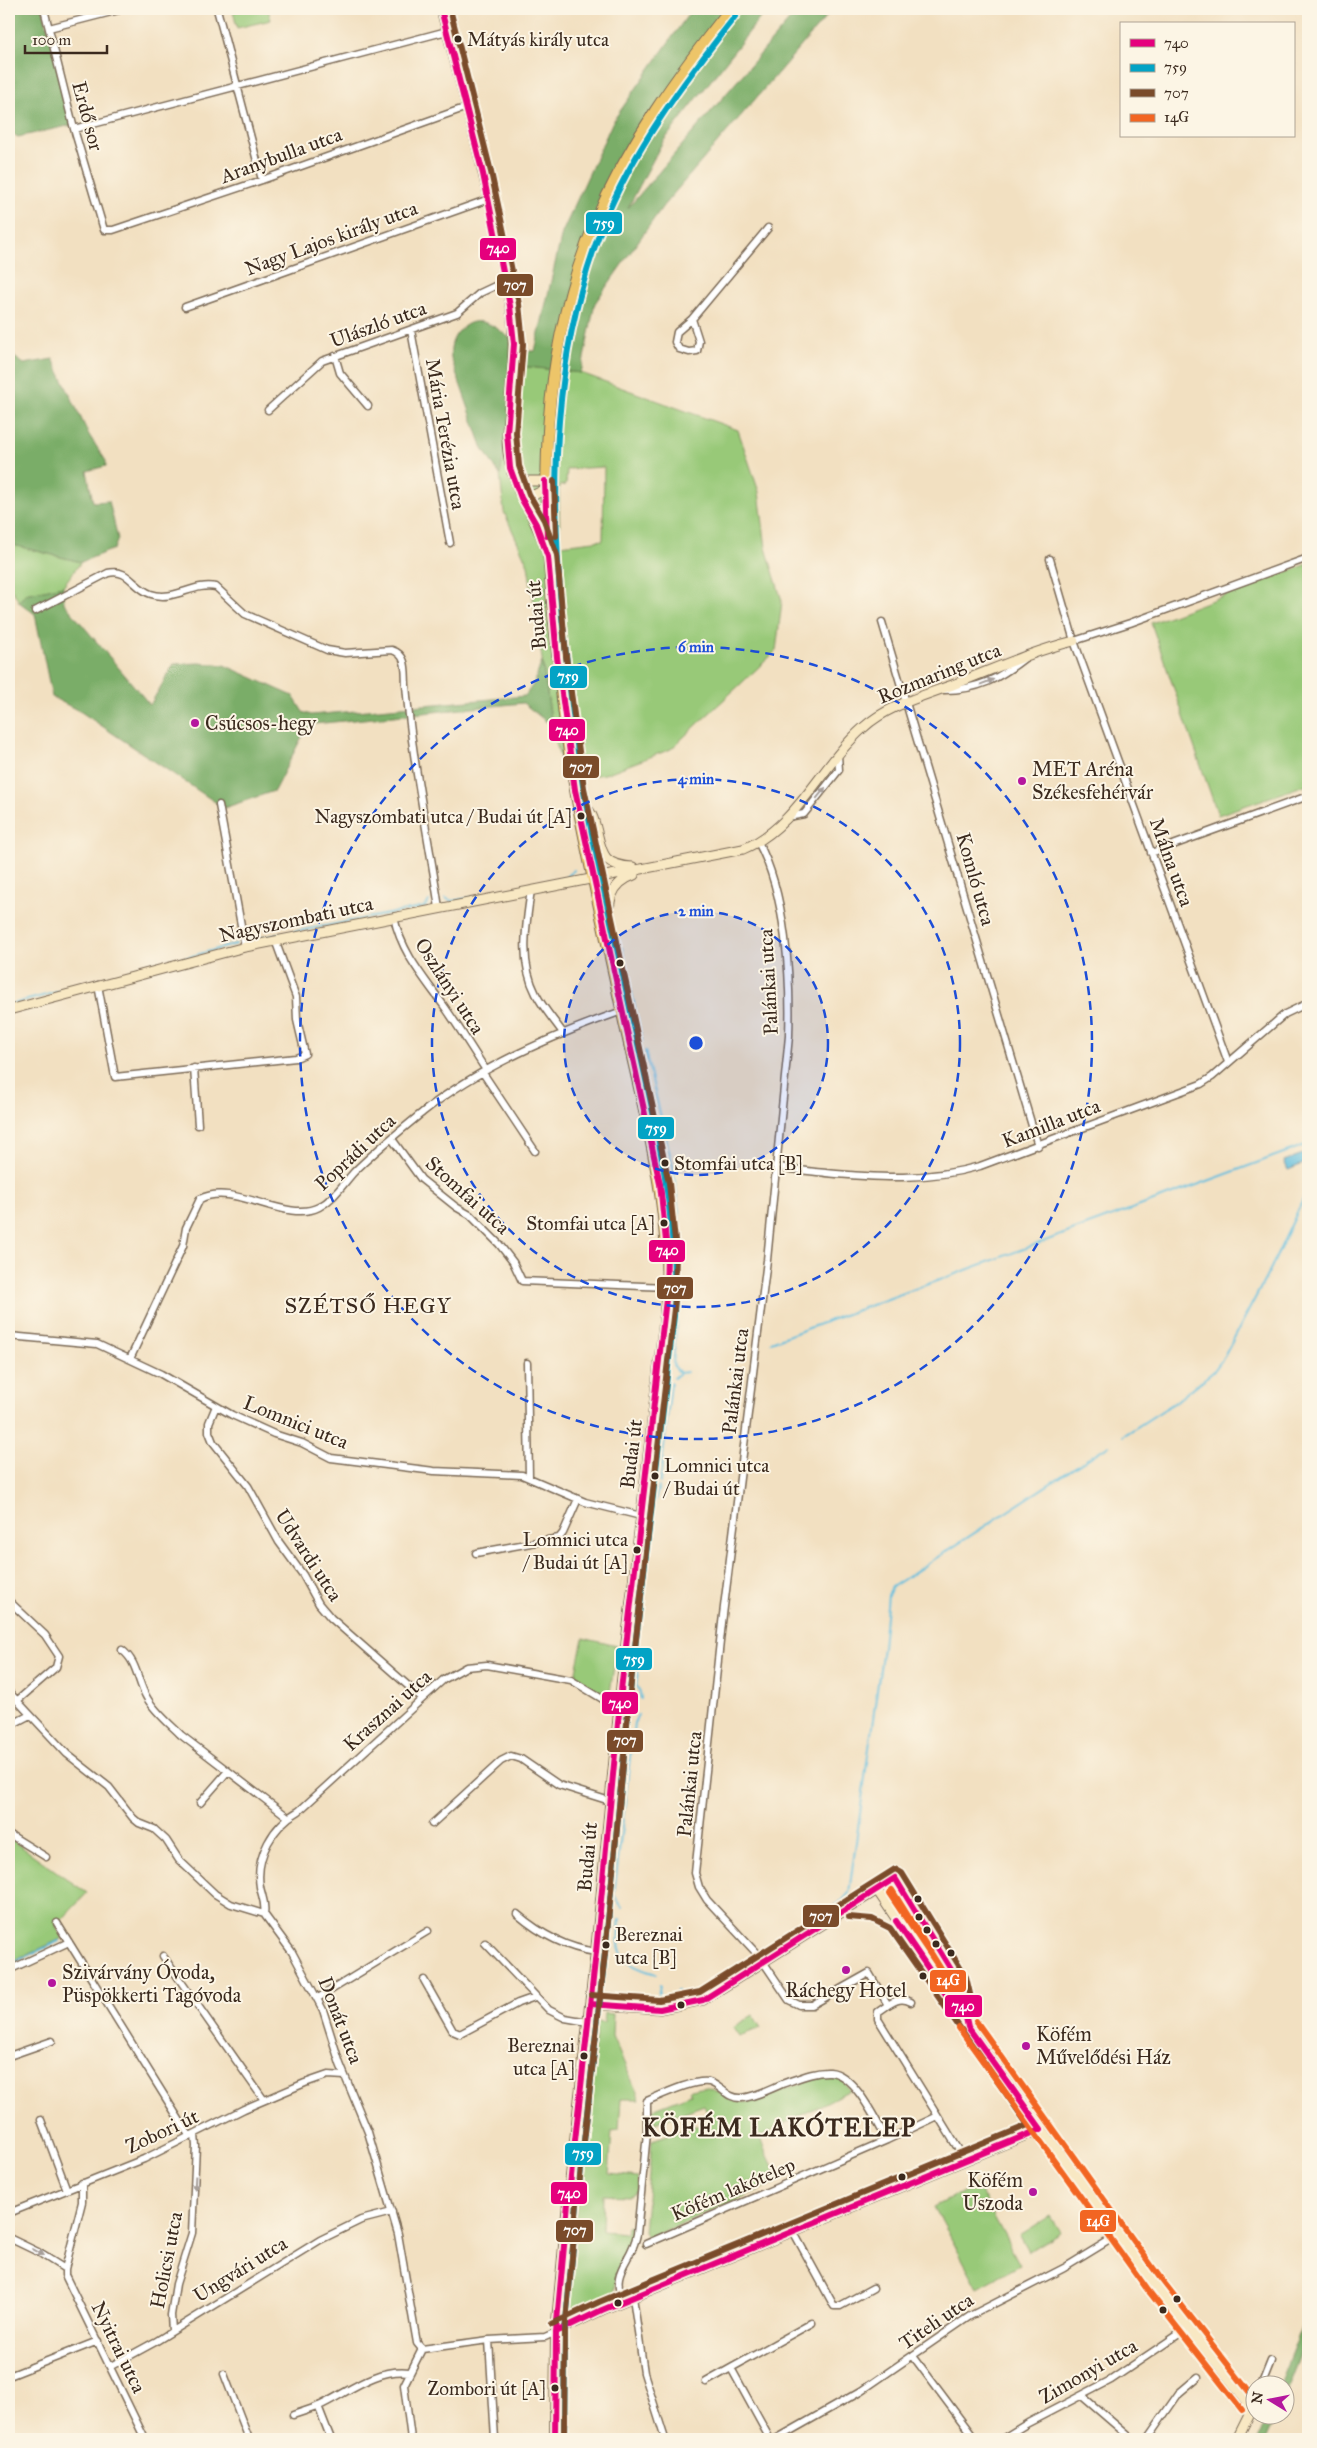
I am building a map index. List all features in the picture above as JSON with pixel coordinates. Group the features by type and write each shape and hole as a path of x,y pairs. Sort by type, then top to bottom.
{"main road":[{"name":"Budai út","path":"556,2439 556,2332 596,1952 619,1707 667,1287 666,1242 660,1184 576,792 557,657 548,557 545,485 548,423 557,346 575,276 594,225 618,172 651,116 694,54 730,9"}],"street":[{"name":"Erdő sor","path":"44,9 74,128 104,230"},
{"path":"49,28 124,9"},
{"path":"217,9 262,180"},
{"path":"441,9 489,199 507,288 514,344 507,433 511,473 536,524 548,557"},
{"path":"74,128 447,31"},
{"name":"Aranybulla utca","path":"104,230 113,230 262,180 467,107"},
{"name":"Nagy Lajos király utca","path":"184,307 489,199"},
{"path":"692,319 700,341 697,351 694,352 680,349 675,342 678,332 692,319 768,228"},
{"name":"Ulászló utca","path":"268,410 322,361 457,312 480,293 497,285 507,288"},
{"name":"Mária Terézia utca","path":"411,330 450,543"},
{"path":"335,356 340,373 368,406"},
{"path":"511,473 517,478 545,485 536,495 528,496 519,492"},
{"name":"Rozmaring utca","path":"594,878 737,850 758,842 775,830 838,755 869,722 908,702 1029,656 1130,623 1308,558"},
{"name":"Málna utca","path":"1050,559 1074,641 1228,1062"},
{"path":"36,611 108,574 118,572 129,577 150,594 160,596 216,587 245,614 327,650 345,653 387,650 398,652 404,661 409,718 439,908"},
{"name":"Komló utca","path":"882,622 908,702 1038,1146"},
{"path":"576,792 593,817 601,850 606,859 621,866 651,867"},
{"path":"1151,853 1308,796"},
{"path":"219,805 245,947"},
{"name":"Palánkai utca","path":"758,842 770,867 776,888 784,936 789,1000 788,1051 767,1260 723,1615 695,1873 699,1887 707,1900 764,1964"},
{"path":"608,948 610,900 613,889 623,880 651,867"},
{"name":"Nagyszombati utca","path":"9,1010 98,985 275,940 594,878"},
{"path":"532,890 524,933 526,963 535,994 563,1033"},
{"name":"Oszlányi utca","path":"394,917 399,937 411,961 444,1006 535,1152"},
{"path":"98,985 115,1077 288,1060 305,1054 298,1026 296,996 275,940"},
{"name":"Kamilla utca","path":"776,1166 875,1177 931,1176 980,1166 1195,1086 1212,1077 1285,1014 1308,1003"},
{"name":"Poprádi utca","path":"130,1359 182,1246 186,1228 200,1198 210,1195 236,1197 289,1209 314,1209 329,1201 355,1172 425,1111 484,1071 563,1033 622,1011"},
{"path":"194,1068 198,1124"},
{"name":"Stomfai utca","path":"392,1139 421,1179 456,1207 470,1215 499,1244 513,1262 522,1281 667,1287"},
{"name":"Lomnici utca","path":"9,1336 90,1342 162,1374 216,1406 262,1429 302,1443 338,1460 434,1471 501,1472 529,1477 578,1499 641,1516"},
{"path":"527,1363 529,1477"},
{"name":"Udvardi utca","path":"216,1406 209,1423 209,1432 213,1442 248,1486 270,1528 319,1604 331,1618 422,1698"},
{"path":"476,1553 559,1538 578,1499"},
{"path":"9,1601 45,1635 59,1656 56,1667 18,1700"},
{"path":"122,1650 133,1662 148,1701 182,1735 288,1817"},
{"name":"Krasznai utca","path":"264,1914 265,1902 260,1887 262,1860 270,1838 288,1817 299,1811 422,1698 443,1680 459,1670 481,1664 571,1680 619,1707"},
{"path":"9,1692 74,1760 109,1787 139,1823 154,1829 166,1840 179,1860 215,1894 231,1904 264,1914"},
{"path":"9,1726 30,1715"},
{"path":"432,1824 494,1766 511,1756 521,1759 560,1786 610,1801"},
{"path":"200,1803 228,1771"},
{"path":"9,1834 46,1857"},
{"path":"590,2004 660,2009 683,2006 710,1996 764,1964 877,1890 963,2019 1118,2235 1244,2398"},
{"name":"Donát utca","path":"264,1914 292,1952 318,1998 329,2025 340,2064 368,2132 392,2212 403,2258 417,2343 422,2349"},
{"path":"517,1914 541,1933 579,1949 596,1952"},
{"path":"57,1923 192,2136"},
{"path":"318,1998 428,1931"},
{"path":"9,1970 69,1942"},
{"path":"485,1943 534,1997 557,2015 588,2022"},
{"path":"163,1956 264,2100"},
{"path":"764,1964 786,1996 800,2005 806,2006 818,2003 869,1973 888,2005"},
{"path":"424,1980 456,2034 464,2033 518,2003 534,1997"},
{"path":"911,2002 906,1999 899,1999 878,2012 878,2019 965,2160"},
{"path":"9,2056 52,2041"},
{"name":"Zobori út","path":"9,2213 125,2167 264,2100 328,2075 340,2064"},
{"path":"623,2301 618,2288 618,2279 622,2266 636,2240 647,2133 647,2101 692,2084 711,2083 730,2096 741,2098 807,2076 831,2072 846,2078 854,2086 888,2140"},
{"name":"Zobori út","path":"328,2075 345,2076"},
{"name":"Köfém lakótelep","path":"646,2244 888,2140 938,2116"},
{"path":"41,2120 66,2190"},
{"path":"411,2439 404,2385 422,2349 489,2340 545,2337 623,2301 1041,2128"},
{"name":"Holicsi utca","path":"172,2331 171,2315 176,2284 192,2233 196,2146 192,2136"},
{"path":"9,2238 38,2252 65,2269 82,2202 82,2184"},
{"name":"Ungvári utca","path":"111,2366 172,2331 320,2240 362,2220 392,2212"},
{"path":"793,2230 834,2306 840,2306 873,2288"},
{"name":"Titeli utca","path":"776,2439 861,2391 970,2316 1064,2268 1118,2235"},
{"name":"Nyitrai utca","path":"65,2269 69,2284 111,2366 145,2439"},
{"path":"633,2297 644,2373 665,2439"},
{"path":"706,2382 812,2323"},
{"name":"Zimonyi utca","path":"1002,2439 1028,2423 1111,2380 1188,2328"},
{"path":"489,2340 495,2439"},
{"path":"9,2376 98,2342"},
{"path":"913,2356 975,2439"},
{"path":"1264,2376 1271,2361"},
{"path":"731,2368 770,2439"},
{"path":"293,2415 318,2406 384,2374 396,2371 409,2372"},
{"path":"224,2374 249,2439"},
{"path":"1147,2439 1179,2394 1198,2377"},
{"path":"1082,2396 1132,2439"},
{"path":"318,2406 332,2439"},
{"path":"1237,2439 1244,2426"}],"green space":[{"path":"9,9 43,9 72,125 18,137 9,132"},
{"path":"268,9 271,20 237,28 233,11"},
{"path":"692,9 767,9 662,143 628,208 799,9 833,9 663,206 595,303 581,373 520,366 500,475 483,449 451,358 453,339 468,324 485,323 502,332 525,351 535,351 562,233 613,121"},
{"path":"502,233 507,235 511,242 507,255"},
{"path":"9,331 14,357 24,364 53,359 89,435 106,461 106,466 87,471 93,502 109,501 118,539 114,549 81,562 9,544"},
{"path":"520,366 581,373 738,430 759,492 766,548 782,601 776,651 671,749 605,774 565,779 552,726 528,565 504,512 500,475","holes":["604,467 603,540 560,545 559,486 566,485 567,469"]},
{"path":"9,544 81,562 63,586 25,594 19,602 13,591 9,589"},
{"path":"1308,564 1308,784 1218,815 1151,623"},
{"path":"63,586 64,603 150,705 174,664 200,663 224,665 293,696 303,712 311,715 525,696 534,683 542,661 552,726 523,703 314,724 306,729 274,791 224,808 81,712 52,697 35,614 19,602 25,594"},
{"path":"583,1638 617,1646 609,1699 575,1676"},
{"path":"9,1838 87,1893 56,1926 63,1938 9,1963"},
{"path":"605,2013 613,2014 612,2036 640,2099 621,2099 619,2130 612,2131 609,2174 638,2177 637,2190 630,2196 603,2195 602,2231 626,2233 629,2226 635,2231 635,2237 617,2270 614,2301 572,2316 568,2312 571,2297 568,2285 597,2022 604,2023"},
{"path":"753,2015 761,2028 739,2036 733,2027"},
{"path":"833,2076 842,2080 850,2090 759,2137 780,2181 648,2238 644,2232 652,2140 710,2121 704,2105 655,2123 650,2110 691,2094 689,2090 698,2087 713,2089 731,2100 750,2102 809,2081"},
{"path":"977,2185 1020,2265 978,2288 934,2207"},
{"path":"1050,2216 1060,2232 1029,2251 1020,2235"},
{"path":"1308,2312 1308,2334 1292,2376 1283,2376"},
{"path":"1263,2426 1272,2426 1266,2439 1257,2439"}],"water":[{"path":"1308,1152 1308,1162 1288,1170 1284,1161"}],"waterway":[{"path":"515,890 566,878 574,870"},
{"path":"445,898 452,901 493,894"},
{"path":"251,940 425,907 429,901"},
{"path":"96,982 236,944"},
{"path":"622,948 642,1041"},
{"path":"9,1005 91,983"},
{"path":"645,1051 673,1167 679,1213 679,1294 673,1365 680,1373 687,1372"},
{"path":"771,1342 1308,1144"},
{"path":"1123,1436 1174,1403 1213,1372 1224,1357 1271,1268 1308,1189"},
{"path":"674,1378 680,1373"},
{"path":"660,1483 671,1383"},
{"path":"771,1950 793,1932 843,1900 849,1893 883,1647 888,1595 892,1587 1109,1445"},
{"path":"652,1509 659,1487"},
{"path":"641,1648 636,1686 641,1699"},
{"path":"622,1907 614,1895 634,1723 638,1715"},
{"path":"620,1920 619,1942 623,1957 635,1966 656,1974"},
{"path":"9,1965 59,1941"},
{"path":"677,1990 680,1997 696,1996 706,1992 751,1964"},
{"path":"614,1998 652,2002 658,1997 660,1985"}],"transit line":[{"name":"740","path":"441,9 483,174 510,306 514,344 507,433 510,468 521,498 536,524 548,557 557,657 575,790 660,1184 667,1251 666,1299 622,1681 596,1952 568,2203 556,2332 555,2439"},
{"name":"707","path":"450,9 491,172 519,304 523,344 516,433 519,466 529,494 544,520 557,555 566,656 584,788 669,1183 676,1250 675,1300 631,1682 605,1953 577,2204 565,2332 564,2439"},
{"name":"759","path":"564,2439 565,2332 577,2204 605,1953 631,1682 674,1316 674,1272 672,1230 660,1146 592,835 577,744 558,567 556,468 559,419 573,322 586,274 602,227 629,170 662,116 698,64 737,14"},
{"name":"740","path":"545,481 547,536"},
{"name":"707","path":"554,481 556,536"},
{"name":"707","path":"591,1995 659,2000 700,1992 895,1869 902,1873 966,1977 974,2011"},
{"name":"740","path":"895,1878 958,1981 968,2027 1041,2129"},
{"name":"740","path":"590,2004 660,2009 703,2000 895,1878"},
{"name":"14G","path":"892,1890 949,1982 889,1893 892,1890"},
{"name":"707","path":"552,2324 599,2302 1028,2125 890,1928 872,1919 849,1917"},
{"name":"740","path":"896,1921 960,2015"},
{"name":"14G","path":"976,2021 1161,2279 1244,2385"},
{"name":"14G","path":"959,2028 1147,2289 1242,2410"},
{"name":"740","path":"556,2332 602,2310 1041,2129"}],"place":[{"name":"Mátyás király utca","path":"458,39"},
{"name":"Csúcsos-hegy","path":"195,723"},
{"name":"MET Aréna Székesfehérvár","path":"1022,781"},
{"name":"Nagyszombati utca / Budai út [A]","path":"581,816"},
{"name":"Stomfai utca [B]","path":"665,1163"},
{"name":"Stomfai utca [A]","path":"664,1223"},
{"name":"Lomnici utca / Budai út","path":"655,1476"},
{"name":"Lomnici utca / Budai út [A]","path":"637,1550"},
{"name":"Bereznai utca [B]","path":"606,1945"},
{"name":"Ráchegy Hotel","path":"846,1970"},
{"name":"Szivárvány Óvoda, Püspökkerti Tagóvoda","path":"52,1983"},
{"name":"Köfém Művelődési Ház","path":"1026,2046"},
{"name":"Bereznai utca [A]","path":"584,2056"},
{"name":"Köfém Uszoda","path":"1033,2192"},
{"name":"Zombori út [A]","path":"555,2388"}],"district":[{"name":"SZÉTSŐ HEGY","path":"368,1305"},
{"name":"KÖFÉM LAKÓTELEP","path":"779,2127"}]}
